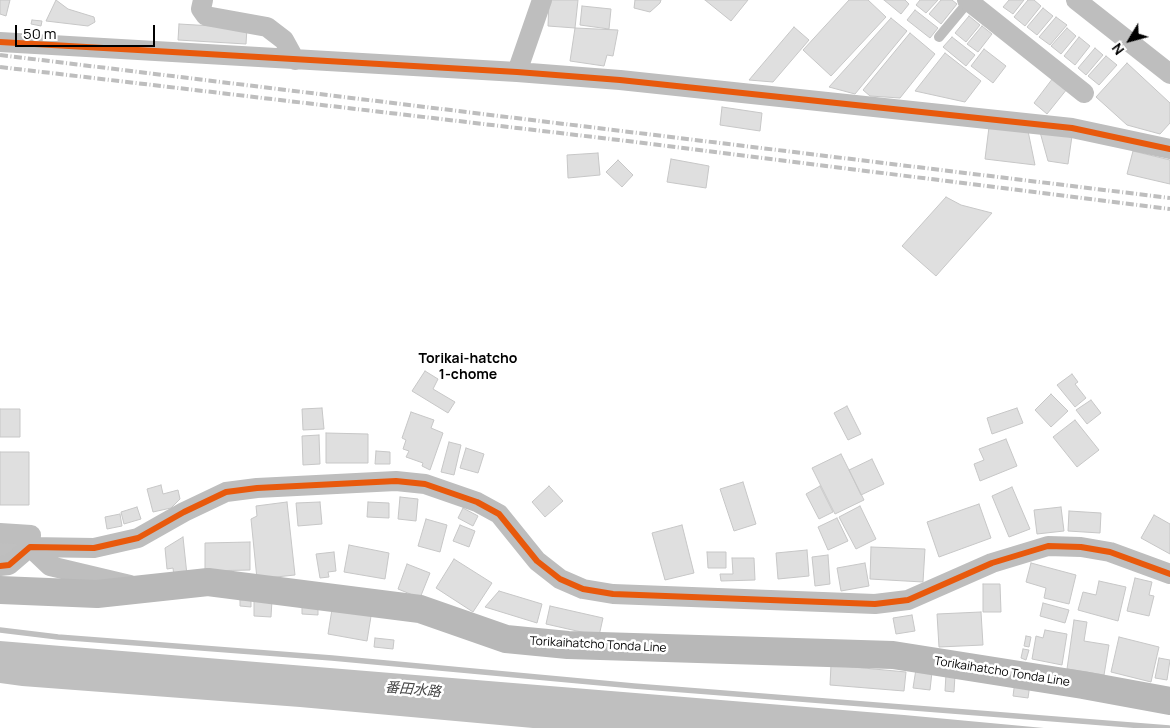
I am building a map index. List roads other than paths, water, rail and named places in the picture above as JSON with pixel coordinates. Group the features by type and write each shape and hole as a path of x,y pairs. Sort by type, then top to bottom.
{"main road":[{"name":"Torikaihatcho Tonda Line","path":"0,590 97,594 208,582 420,609 506,639 568,645 893,655 1083,685 1170,701"}],"street":[{"path":"203,0 201,8 206,16 267,27 284,40 295,60"},
{"path":"517,72 542,0"},
{"path":"1076,0 1170,74"},
{"path":"968,1 1084,93"},
{"path":"0,42 517,72 630,81 1072,128 1170,149"},
{"path":"0,566 9,565 30,547 94,548 138,538 184,512 226,492 257,488 396,481 425,484 477,502 499,514 537,561 560,579 583,589 613,594 875,604 908,600 992,563 1048,546 1081,547 1110,552 1170,574"},
{"path":"0,533 31,536 30,547"},
{"path":"30,547 50,566 145,589"}],"lane":[{"path":"940,37 968,1"}],"water":[{"name":"番田水路","path":"0,641 1044,728 533,728 300,707 22,686 0,683"}],"waterway":[{"path":"0,551 10,552"},
{"path":"0,630 58,637 332,658 634,686 1169,728"}],"railway":[{"path":"0,55 1170,198"},
{"path":"0,67 619,140 1170,209"}],"district":[{"name":"Torikai-hatcho 1-chome","path":"468,368"}]}
